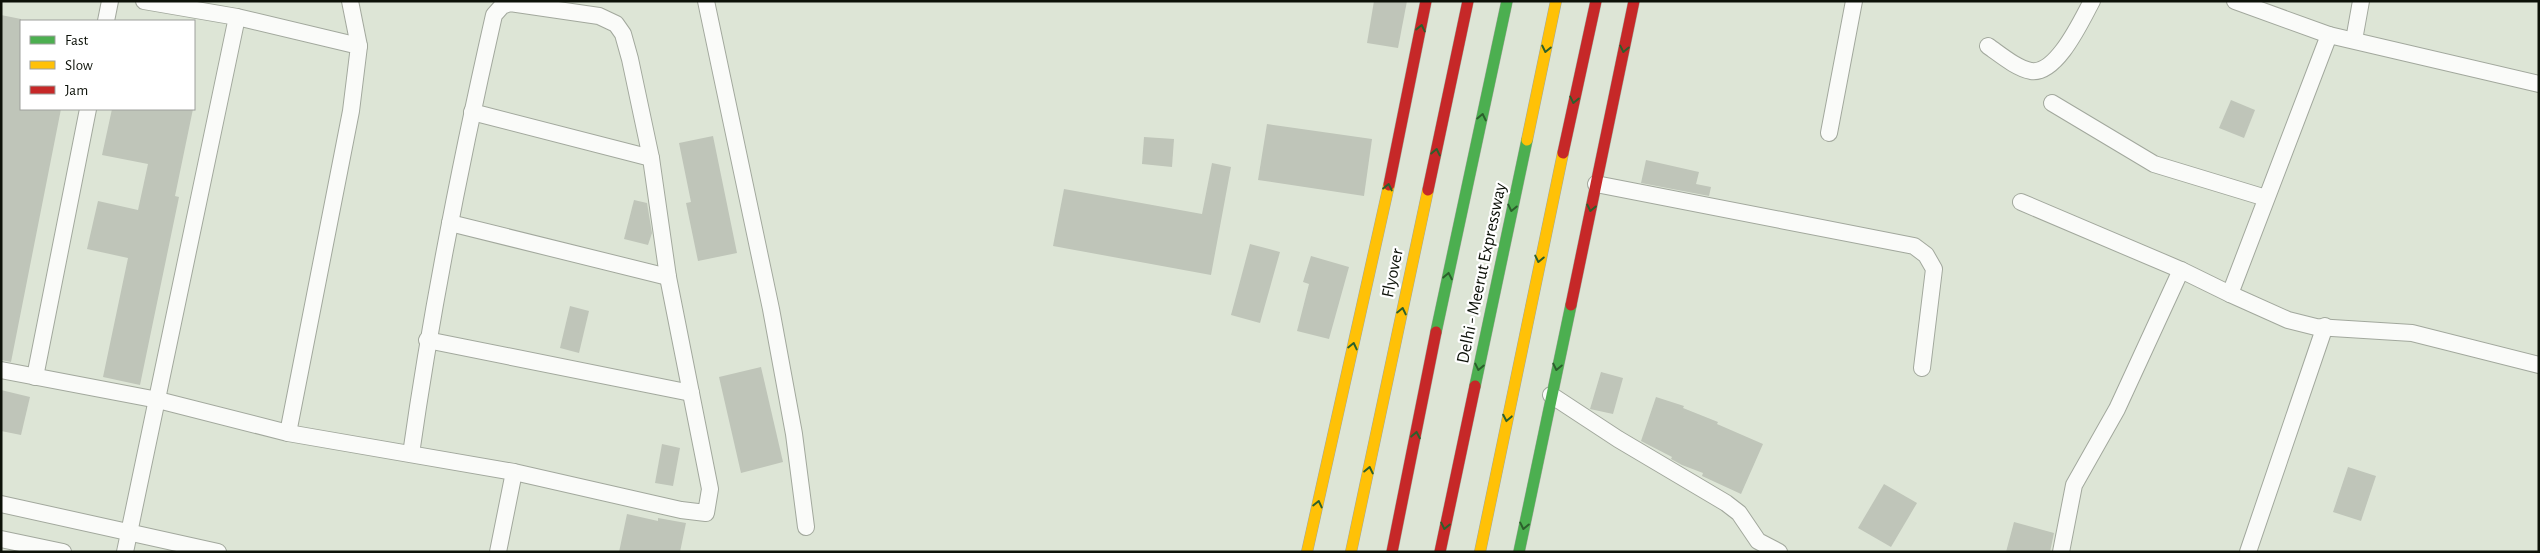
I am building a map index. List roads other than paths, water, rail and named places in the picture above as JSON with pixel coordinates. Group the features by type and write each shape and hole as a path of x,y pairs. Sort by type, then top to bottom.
{"main road":[{"path":"1307,552 1378,232 1426,1"},
{"name":"Flyover","path":"1351,552 1468,1"},
{"name":"Delhi - Meerut Expressway","path":"1392,552 1452,254 1507,1"},
{"name":"Delhi - Meerut Expressway","path":"1440,552 1556,1"},
{"path":"1480,552 1530,297 1596,1"},
{"path":"1518,552 1634,1"}],"street":[{"path":"106,20 110,1"},
{"path":"144,1 237,17 359,46"},
{"path":"288,432 351,111 359,46 350,1"},
{"path":"706,1 771,308 794,434 806,527"},
{"path":"1829,133 1854,1"},
{"path":"1988,46 2019,66 2033,71 2043,68 2064,53 2092,1"},
{"path":"2235,1 2328,35 2539,84"},
{"path":"2354,40 2361,1"},
{"path":"1,370 158,400 288,432 411,454 514,472 681,510 706,513 710,489 668,277 652,158 630,59 622,34 616,24 600,16 510,3 502,6 494,15 472,112 427,340 411,454"},
{"path":"125,552 237,17"},
{"path":"2230,294 2328,35"},
{"path":"2052,103 2154,164 2266,198"},
{"path":"35,376 88,110"},
{"path":"472,112 652,158"},
{"path":"1596,184 1914,246 1926,255 1934,269 1922,368"},
{"path":"2021,202 2181,270 2288,320 2316,327 2325,326 2412,333 2539,365"},
{"path":"450,223 668,277"},
{"path":"2061,552 2074,485 2117,410 2181,270"},
{"path":"2248,552 2325,326"},
{"path":"427,340 692,393"},
{"path":"1551,395 1618,439 1726,502 1738,513 1758,541 1779,552"},
{"path":"498,552 514,472"},
{"path":"1,504 218,552"},
{"path":"1,539 63,552"}]}
